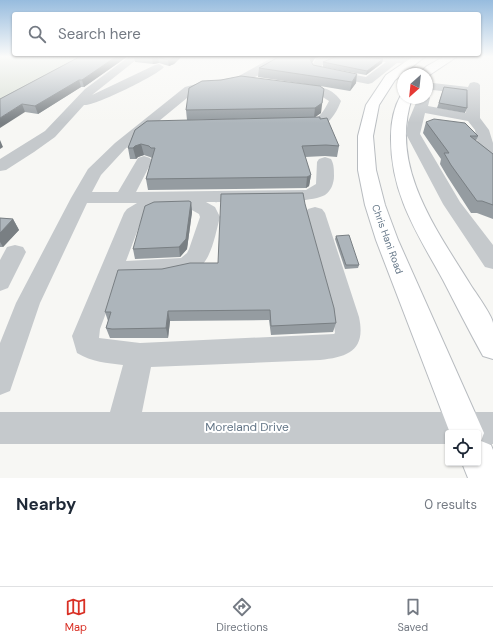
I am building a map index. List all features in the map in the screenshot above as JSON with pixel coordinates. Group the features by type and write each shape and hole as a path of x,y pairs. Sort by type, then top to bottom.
{"main road":[{"name":"Chris Hani Road","path":"389,78 373,87 365,140 366,171 374,203 389,245 473,430"},
{"path":"422,112 400,115 398,132 400,156 408,193 424,226 493,347"},
{"name":"Chris Hani Road","path":"481,455 487,478"}],"street":[{"path":"0,166 29,149 50,134 89,92 107,78"},
{"path":"75,107 111,92 137,78"},
{"path":"343,78 373,87 380,78"},
{"path":"0,381 28,303 80,198 94,173 106,159 189,90 202,85 224,83 241,79 263,82"},
{"path":"285,86 322,91 333,97 336,101 329,116 325,120 314,123 289,124"},
{"path":"433,86 473,88 473,118 482,130 487,149 493,157"},
{"path":"422,112 473,118"},
{"path":"422,112 482,130"},
{"path":"422,112 413,134 417,143 452,204 493,260"},
{"path":"144,126 166,125"},
{"path":"124,197 144,161"},
{"path":"80,198 306,195 316,193 324,186 326,181 325,162"},
{"path":"111,270 179,267 189,264 196,258 200,250 210,217 208,211 194,203 156,204 145,206 138,209 134,213 87,329 85,336 86,345 94,349 140,355 320,348 341,345 345,343 349,332 346,317 315,213"},
{"path":"0,282 15,252"},
{"path":"122,427 140,355"},
{"name":"Moreland Drive","path":"0,428 122,427 445,435"}],"shaded area":[{"path":"0,78 49,78 0,103"}],"building":[{"path":"39,78 84,78 35,106 22,104 0,118 0,99"},
{"path":"229,78 259,78 320,86 324,89 322,103 315,108 186,110 189,88 202,81"},
{"path":"327,78 354,78 352,82"},
{"path":"444,87 467,90 467,108 439,103"},
{"path":"320,117 320,119 327,118 339,146 302,146 311,175 307,177 146,179 155,148 141,144 133,148 128,148 135,130 147,121"},
{"path":"434,119 465,123 478,136 470,136 493,154 493,205 482,201 477,201 451,165 444,153 449,153 426,122"},
{"path":"303,193 334,308 336,323 271,326 270,310 168,311 166,328 106,328 111,312 105,312 118,270 162,269 190,263 218,263 221,194"},
{"path":"154,202 191,202 186,239 179,247 133,249 145,206"},
{"path":"0,218 13,219 0,233"},
{"path":"349,235 359,265 346,265 336,236"}]}
